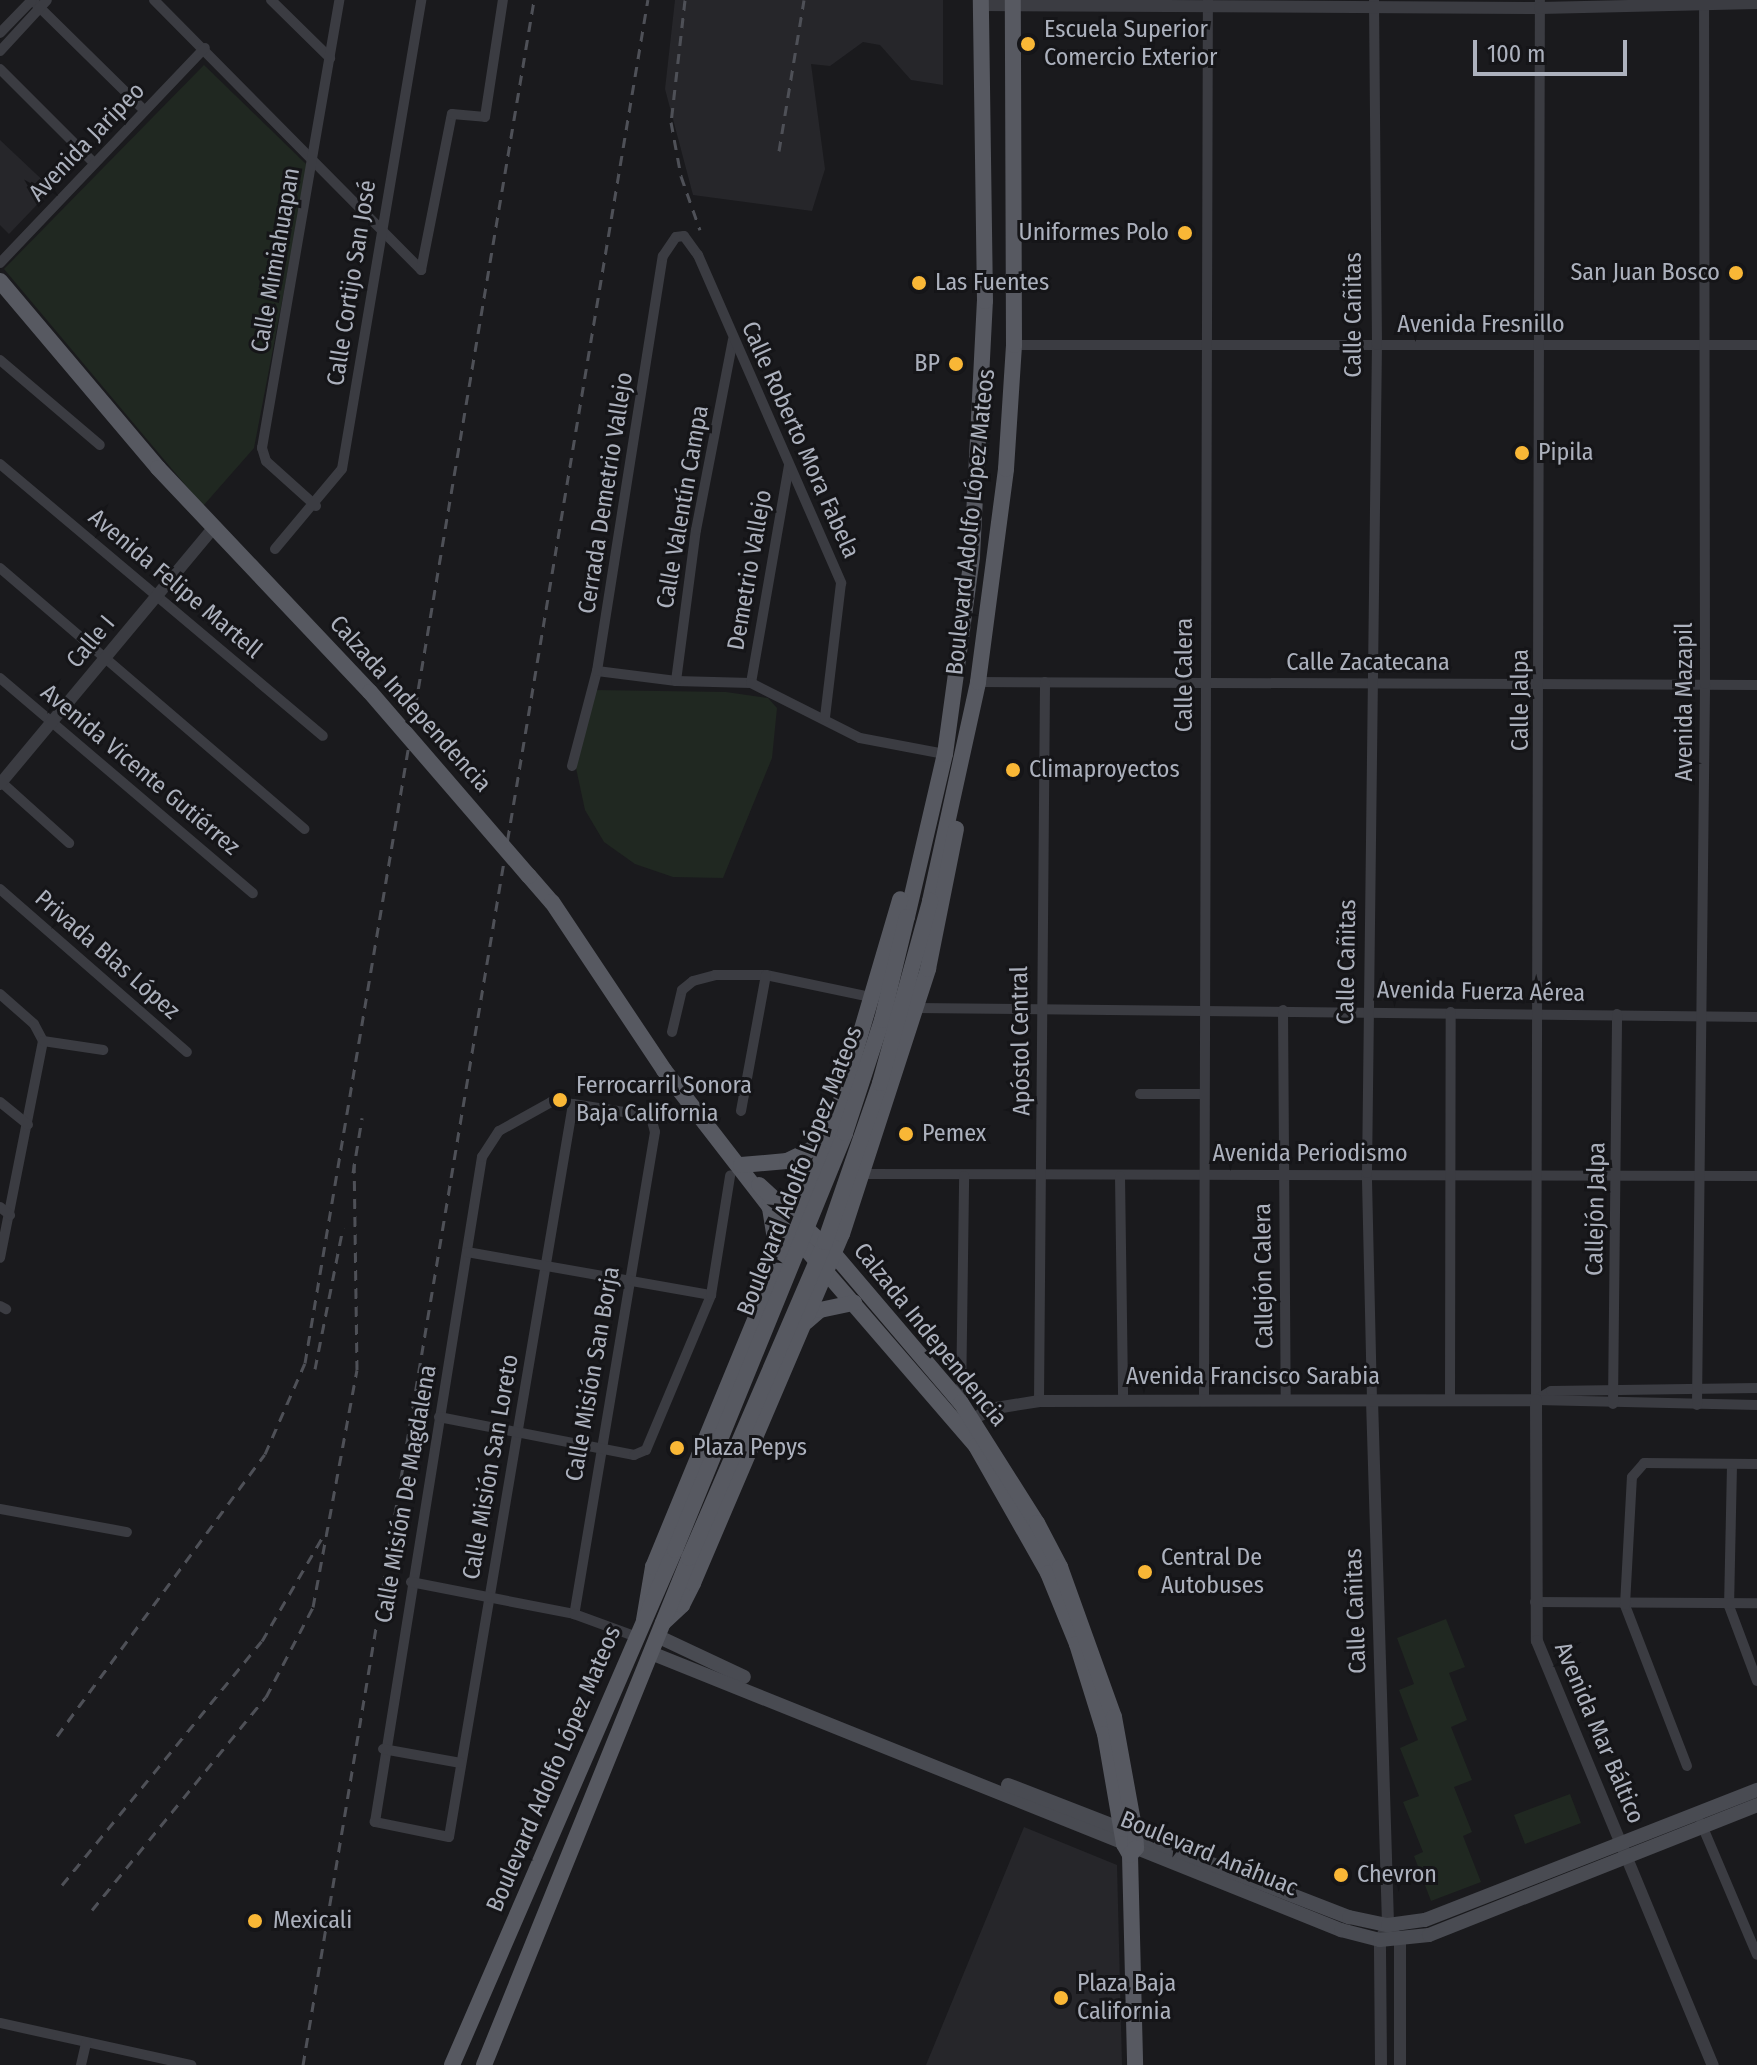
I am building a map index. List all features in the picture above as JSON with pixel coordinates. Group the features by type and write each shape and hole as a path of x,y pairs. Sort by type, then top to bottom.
{"main road":[{"name":"Boulevard Adolfo López Mateos","path":"484,2065 660,1630 682,1554 845,1133 882,1020 936,800 972,556 982,410 985,235 980,2"},
{"name":"Boulevard Adolfo López Mateos","path":"452,2065 644,1620 682,1554 825,1242 880,1083 930,901 960,784 998,542 1014,345 1013,2"},
{"name":"Calzada Independencia","path":"0,281 214,527 370,692 529,876 576,936 664,1070 736,1170 756,1183 795,1225 826,1273 976,1446 1042,1562 1077,1644 1105,1734 1129,1842"},
{"path":"660,1630 682,1605 693,1583 842,1234 916,1008 953,859 960,784"},
{"path":"644,1620 653,1567 780,1266 829,1141 875,998 914,848 936,800"},
{"path":"736,1170 787,1161 829,1141"},
{"name":"Calzada Independencia","path":"756,1183 769,1206 834,1254 961,1403 1060,1567 1114,1717 1129,1842 1135,2065"},
{"path":"769,1206 780,1266"},
{"path":"842,1234 859,1284"},
{"path":"804,1323 820,1310 854,1303"},
{"name":"Boulevard Anáhuac","path":"660,1630 761,1684 1129,1842 1349,1917 1388,1925 1425,1920 1625,1851"},
{"name":"Boulevard Anáhuac","path":"651,1653 1380,1940 1400,1941 1429,1935 1700,1821 1757,1805"},
{"name":"Boulevard Anáhuac","path":"1700,1821 1757,1790"}],"street":[{"path":"154,0 315,158 421,270 452,114 485,117 503,0"},
{"path":"271,0 330,58"},
{"name":"Calle Mimiahuapan","path":"316,506 266,461 262,448 315,158 339,0"},
{"name":"Calle Cortijo San José","path":"275,549 316,506 342,469 421,0"},
{"path":"0,33 38,2"},
{"path":"0,51 38,2"},
{"path":"38,2 144,110"},
{"path":"980,2 1757,3"},
{"name":"Avenida Mazapil","path":"1697,1405 1697,1175 1705,684 1704,2"},
{"name":"Calle Calera","path":"1204,1398 1201,1175 1208,3"},
{"name":"Calle Cañitas","path":"1374,3 1377,345 1367,1173 1388,1925"},
{"name":"Calle Jalpa","path":"1536,1400 1534,1176 1541,684 1540,4"},
{"name":"Avenida Jaripeo","path":"0,263 205,48"},
{"path":"0,69 94,163"},
{"name":"Calle Roberto Mora Fabela","path":"684,236 702,263 841,583 825,718"},
{"name":"Cerrada Demetrio Vallejo","path":"572,766 597,671 663,256 670,241 684,236"},
{"name":"Calle Valentín Campa","path":"676,681 696,530 733,340"},
{"name":"Avenida Fresnillo","path":"1014,345 1757,345"},
{"path":"0,360 100,445"},
{"name":"Demetrio Vallejo","path":"751,683 789,463"},
{"name":"Avenida Felipe Martell","path":"0,464 323,736"},
{"name":"Calle I","path":"0,782 214,527"},
{"path":"0,568 304,829"},
{"name":"Demetrio Vallejo","path":"597,671 676,681 751,683 860,738 945,754"},
{"name":"Avenida Vicente Gutiérrez","path":"0,678 253,893"},
{"name":"Calle Zacatecana","path":"978,682 1757,685"},
{"name":"Apóstol Central","path":"1039,1401 1043,1176 1039,1011 1045,682"},
{"path":"0,782 69,843"},
{"name":"Privada Blas López","path":"0,889 187,1052"},
{"path":"672,1032 677,1000 693,981 734,972 766,975 875,998"},
{"path":"741,1111 766,975"},
{"path":"0,994 34,1024 43,1041 0,1258"},
{"name":"Avenida Fuerza Aérea","path":"916,1008 1039,1011 1369,1010 1757,1017"},
{"name":"Callejón Calera","path":"1283,1010 1286,1398"},
{"path":"1450,1400 1448,1173 1451,1012"},
{"name":"Callejón Jalpa","path":"1613,1404 1617,1014"},
{"path":"43,1041 103,1050"},
{"path":"1140,1094 1203,1094"},
{"path":"0,1102 28,1125"},
{"name":"Calle Misión De Magdalena","path":"449,1837 374,1822 383,1749 485,1149 499,1131 545,1102 643,1115 654,1125 655,1141"},
{"name":"Calle Misión San Loreto","path":"449,1837 573,1104"},
{"name":"Calle Misión San Borja","path":"574,1614 628,1282 655,1141"},
{"path":"439,1417 634,1455 649,1447 711,1295 736,1170"},
{"name":"Avenida Periodismo","path":"863,1174 1757,1176"},
{"path":"961,1403 964,1176"},
{"path":"1120,1176 1123,1398"},
{"path":"0,1207 10,1215"},
{"path":"467,1252 711,1295"},
{"name":"Avenida Francisco Sarabia","path":"1536,1400 1551,1391 1757,1388"},
{"name":"Avenida Francisco Sarabia","path":"972,1419 996,1408 1039,1401 1123,1398 1536,1400 1757,1405"},
{"name":"Avenida Mar Báltico","path":"1536,1400 1537,1641 1713,2065"},
{"path":"1687,1766 1625,1605 1636,1468 1644,1463 1757,1464"},
{"path":"1732,1465 1729,1606 1757,1681"},
{"path":"0,1509 127,1532"},
{"path":"411,1582 574,1614 637,1637"},
{"path":"1535,1602 1729,1606 1757,1603"},
{"path":"383,1749 461,1763"},
{"path":"1700,1821 1757,1955"},
{"path":"1381,2065 1380,1940 1388,1925 1400,1941 1400,2065"},
{"path":"0,2023 191,2064"},
{"path":"81,2065 86,2043"}],"shaded area":[{"path":"675,0 943,0 943,85 911,80 880,45 863,42 830,66 811,64 825,169 812,211 693,195 665,89"},
{"path":"204,65 308,166 254,448 203,506 4,269"},
{"path":"0,140 52,189 9,234 0,225"},
{"path":"594,690 726,692 768,698 777,708 772,758 723,878 673,877 635,864 604,842 585,810 576,768"},
{"path":"1446,1619 1465,1667 1449,1673 1467,1720 1451,1727 1472,1780 1454,1787 1472,1832 1463,1836 1481,1882 1431,1901 1414,1856 1423,1852 1403,1802 1419,1796 1400,1748 1418,1740 1399,1690 1414,1684 1397,1638"},
{"path":"1570,1794 1581,1823 1525,1844 1514,1815"},
{"path":"1024,1827 1117,1865 1122,2065 926,2065"}],"railway":[{"path":"57,1736 265,1454 305,1363 534,0"},
{"path":"303,2065 648,0"},
{"path":"685,0 671,122 681,176 700,230"},
{"path":"779,151 804,0"},
{"path":"353,1173 362,1118"},
{"path":"92,1910 266,1697 313,1607 357,1370 354,1164"},
{"path":"315,1369 343,1228"},
{"path":"62,1885 262,1641 323,1536"}],"place":[{"name":"Escuela Superior Comercio Exterior","path":"1028,44"},
{"name":"Uniformes Polo","path":"1185,233"},
{"name":"San Juan Bosco","path":"1736,273"},
{"name":"Las Fuentes","path":"919,283"},
{"name":"BP","path":"956,364"},
{"name":"Pipila","path":"1522,453"},
{"name":"Climaproyectos","path":"1013,770"},
{"name":"Ferrocarril Sonora Baja California","path":"560,1100"},
{"name":"Pemex","path":"906,1134"},
{"name":"Plaza Pepys","path":"677,1448"},
{"name":"Central De Autobuses","path":"1145,1572"},
{"name":"Chevron","path":"1341,1875"},
{"name":"Mexicali","path":"255,1921"},
{"name":"Plaza Baja California","path":"1061,1998"}]}
